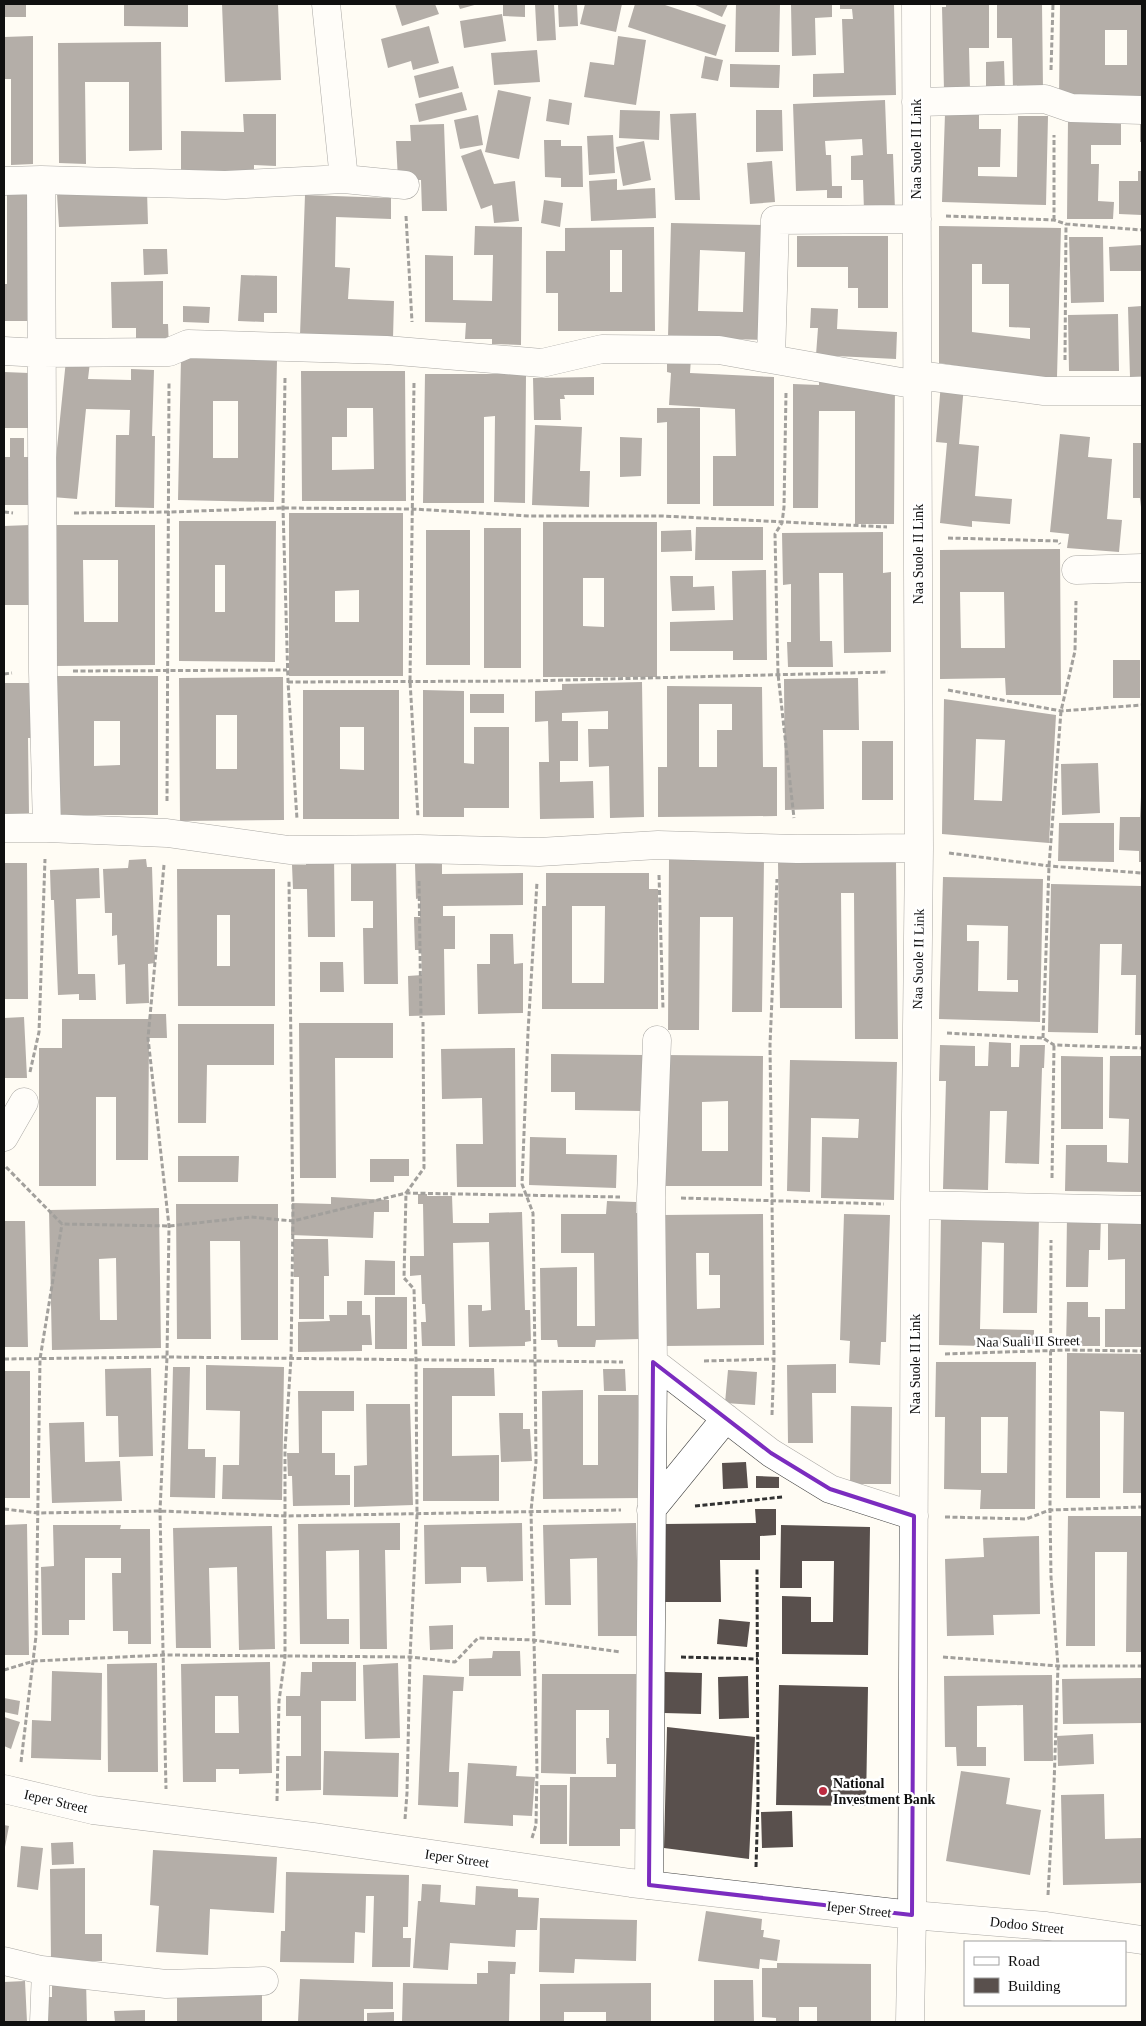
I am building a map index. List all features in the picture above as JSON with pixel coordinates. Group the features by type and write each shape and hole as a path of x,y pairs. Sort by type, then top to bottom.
{"street":[{"path":"326,4 344,180"},
{"name":"Naa Suole II Link","path":"910,2022 919,848 916,4"},
{"path":"916,102 1045,99 1070,108 1142,110"},
{"path":"42,180 43,672 47,828"},
{"path":"4,181 42,180 225,185 344,180 405,185"},
{"path":"779,360 775,220 917,217"},
{"path":"4,351 41,353 169,352 188,344 414,352 542,363 602,349 719,350 917,380 1044,391 1142,390"},
{"path":"1076,570 1142,568"},
{"path":"4,828 167,833 294,850 420,849 539,852 658,845 788,848 919,848"},
{"path":"649,1885 652,1657 652,1197 657,1040"},
{"path":"4,1137 24,1102"},
{"path":"915,1205 1142,1210"},
{"path":"653,1362 771,1453 830,1489 914,1516"},
{"path":"651,1510 726,1418"},
{"name":"Ieper Street","path":"11,1791 93,1810 276,1832 649,1885 912,1915"},
{"name":"Dodoo Street","path":"912,1915 1046,1926 1142,1940"},
{"path":"4,1961 40,1970 166,1984 264,1981"}],"lane":[{"path":"39,2022 40,1970"}],"path":[{"path":"405,185 414,352 410,681 420,849 421,1018"},
{"path":"917,217 1054,220 1066,224 1142,230"},
{"path":"1065,390 1066,224"},
{"path":"276,1832 279,1701 285,1657 285,1449 291,1358 293,1221 294,850 283,508 286,348"},
{"path":"167,1819 165,1655 160,1511 167,1358 169,1226 148,1038 167,833 169,352"},
{"path":"771,1453 774,1360 770,1045 788,848 778,674 775,534 782,523 784,507 779,360"},
{"path":"4,512 169,512 283,508 412,509 529,516 662,516 1058,541 1076,570 1075,651 1061,710 1048,866 1043,1038"},
{"path":"4,674 168,669 287,670"},
{"path":"288,682 526,681 778,674 918,678 1061,710 1142,705"},
{"path":"24,1102 39,1032 47,828"},
{"path":"657,1040 663,1014 658,845"},
{"path":"919,848 1048,866 1142,874"},
{"path":"525,1868 536,1825 537,1771 531,1511 536,1462 533,1213 522,1184 528,1032 539,852"},
{"path":"402,1850 407,1793 416,1515 414,1289 404,1278 406,1193 424,1168 423,1022"},
{"path":"917,1032 1043,1038 1054,1045 1142,1048"},
{"path":"1046,1926 1058,1666 1051,1576 1050,1510 1054,1045"},
{"path":"4,1165 62,1224 169,1226 251,1217 293,1221 406,1193 772,1199 915,1205"},
{"path":"11,1791 34,1661 40,1359 62,1224"},
{"name":"Naa Suali II Street","path":"915,1354 1050,1352 1067,1350 1142,1351"},
{"path":"4,1359 291,1358 653,1362 774,1360"},
{"path":"4,1509 38,1513 160,1511 286,1516 651,1510 772,1499 830,1489"},
{"path":"914,1516 1026,1520 1050,1510 1142,1507"},
{"path":"754,1898 758,1800 757,1569"},
{"path":"4,1670 34,1661 165,1655 410,1657 455,1662 478,1638 533,1640 652,1657 758,1659"},
{"path":"913,1654 1058,1666 1142,1666"}],"highlighted area":[{"path":"653,1362 771,1453 830,1489 914,1516 912,1915 649,1885"}],"building":[{"path":"4,4 26,4 26,17 4,17"},
{"path":"124,4 188,4 188,27 124,26"},
{"path":"222,4 278,4 281,80 225,82"},
{"path":"395,4 435,4 439,14 402,26"},
{"path":"458,4 478,4 460,9"},
{"path":"503,4 525,4 525,17 503,16"},
{"path":"535,4 554,4 556,40 537,41"},
{"path":"558,4 577,4 578,26 559,27"},
{"path":"585,4 622,4 616,32 580,24"},
{"path":"635,4 662,4 726,25 716,56 628,27"},
{"path":"693,4 728,4 722,17"},
{"path":"736,4 780,4 779,52 735,52"},
{"path":"791,4 832,4 832,17 815,18 816,55 792,56"},
{"path":"840,4 894,4 896,95 813,97 813,74 844,73 842,19 853,19 852,9 840,9"},
{"path":"946,4 989,4 989,48 969,48 970,90 944,90 942,7 946,7"},
{"path":"997,4 1042,4 1043,90 1013,90 1012,38 997,38"},
{"path":"1060,4 1142,4 1142,99 1059,99","holes":["1105,30 1127,30 1127,65 1105,65"]},
{"path":"502,14 506,41 464,48 460,21"},
{"path":"429,26 439,63 413,70 411,61 388,68 381,39"},
{"path":"33,36 33,164 11,165 11,79 4,79 4,37"},
{"path":"618,36 646,40 636,105 584,97 590,62 614,65"},
{"path":"161,42 162,150 129,151 129,82 85,82 86,164 59,163 58,43"},
{"path":"537,50 540,82 494,85 491,53"},
{"path":"705,56 723,60 718,81 701,78"},
{"path":"1004,61 1005,91 986,91 986,62"},
{"path":"730,64 780,65 779,88 730,87"},
{"path":"453,66 459,88 419,98 414,76"},
{"path":"498,90 531,97 519,159 485,152"},
{"path":"462,92 467,110 419,122 415,104"},
{"path":"549,99 572,103 569,125 546,121"},
{"path":"885,100 887,154 893,154 895,210 864,211 863,180 851,180 851,156 863,155 862,139 825,141 826,155 831,155 832,186 842,186 842,198 827,198 827,190 796,191 793,104"},
{"path":"620,110 660,111 659,140 619,138"},
{"path":"756,110 782,110 783,151 756,152"},
{"path":"696,113 700,200 675,200 670,114"},
{"path":"243,114 276,114 276,166 254,165 254,178 181,177 181,131 244,132"},
{"path":"945,114 979,115 979,129 1001,129 1000,167 978,167 978,176 1017,177 1018,116 1048,116 1046,205 942,202"},
{"path":"478,115 483,145 460,149 454,120"},
{"path":"1068,119 1121,120 1121,145 1091,145 1091,164 1099,164 1098,201 1114,202 1113,219 1067,219"},
{"path":"1140,121 1142,121 1142,142 1140,142"},
{"path":"444,124 447,211 422,211 421,180 398,180 396,141 411,141 410,125"},
{"path":"613,135 615,173 589,175 587,136"},
{"path":"544,140 561,140 561,146 582,146 583,187 561,187 561,178 545,177"},
{"path":"644,141 651,180 623,186 616,147"},
{"path":"481,149 494,184 515,181 519,221 494,223 492,205 481,209 461,156"},
{"path":"772,161 775,202 750,204 747,163"},
{"path":"1138,171 1142,171 1142,215 1119,214 1119,181 1138,181"},
{"path":"617,179 617,190 655,188 656,218 591,221 589,181"},
{"path":"31,191 31,321 4,321 4,284 7,284 7,192"},
{"path":"147,191 148,224 59,227 57,194"},
{"path":"305,195 391,198 391,219 336,217 335,267 350,268 348,299 394,301 393,338 300,335"},
{"path":"544,200 563,203 560,227 541,223"},
{"path":"671,223 769,225 766,340 668,337","holes":["700,250 745,252 743,312 698,311"]},
{"path":"475,226 522,227 521,345 492,344 492,339 465,339 466,323 425,322 425,255 453,256 453,300 492,301 493,255 474,255"},
{"path":"939,226 1061,228 1057,377 1029,377 939,363","holes":["972,264 982,264 982,284 1009,284 1009,327 1030,328 1030,339 972,332"]},
{"path":"654,227 655,331 558,331 558,293 546,293 546,251 565,251 565,228","holes":["610,250 622,250 622,292 610,292"]},
{"path":"797,236 888,236 888,308 858,308 858,288 848,288 848,267 797,267"},
{"path":"1069,237 1103,237 1104,302 1071,303"},
{"path":"1142,245 1142,271 1110,271 1109,247"},
{"path":"143,249 167,249 168,274 144,275"},
{"path":"241,275 277,276 277,313 264,313 264,322 238,321"},
{"path":"163,281 163,324 168,324 169,348 136,349 136,328 112,328 111,282"},
{"path":"183,306 210,307 209,323 183,322"},
{"path":"1142,306 1142,376 1130,377 1128,307"},
{"path":"811,308 838,309 837,329 897,332 896,359 816,355 818,328 810,328"},
{"path":"1118,314 1119,371 1069,371 1068,315"},
{"path":"667,356 691,358 690,373 774,377 774,506 713,506 713,456 736,456 735,409 669,405 671,373 667,372"},
{"path":"181,358 277,360 274,502 178,500","holes":["213,401 238,401 238,458 213,458"]},
{"path":"66,360 90,362 88,379 131,380 131,369 154,370 152,436 155,436 154,508 115,507 116,435 129,435 130,410 86,409 77,499 52,497"},
{"path":"301,371 405,371 406,501 302,501","holes":["347,408 373,408 374,469 332,470 332,437 347,437"]},
{"path":"4,372 29,373 29,428 4,428"},
{"path":"425,374 526,374 525,503 494,502 495,416 484,417 484,503 423,503"},
{"path":"594,377 594,395 564,395 565,399 560,399 561,420 534,420 533,378"},
{"path":"819,377 895,384 894,524 855,524 855,411 819,411 818,508 793,508 793,384 819,385"},
{"path":"941,383 964,385 959,444 979,446 975,496 1012,499 1010,524 972,521 972,527 940,523 947,443 936,442"},
{"path":"657,408 700,408 700,504 667,504 667,422 657,423"},
{"path":"535,425 582,427 580,471 590,471 589,507 532,505"},
{"path":"1060,434 1090,437 1088,457 1112,459 1107,519 1122,520 1119,552 1067,548 1069,534 1050,532"},
{"path":"620,437 642,438 641,476 620,477"},
{"path":"10,438 24,438 24,457 29,457 30,505 4,505 4,457 10,457"},
{"path":"1133,443 1142,443 1142,507 1140,498 1133,498"},
{"path":"289,513 403,513 403,676 289,676","holes":["359,590 359,622 335,622 335,591"]},
{"path":"179,521 276,521 275,662 179,661","holes":["215,565 225,565 225,612 215,612"]},
{"path":"543,522 657,522 657,677 543,677","holes":["583,578 604,578 604,627 583,626"]},
{"path":"30,525 32,605 4,605 4,526"},
{"path":"53,525 155,525 155,665 53,666","holes":["83,560 118,560 118,622 84,622"]},
{"path":"696,527 763,527 763,560 695,560"},
{"path":"484,528 521,528 521,668 484,668"},
{"path":"426,530 470,530 470,665 426,665"},
{"path":"691,530 692,551 661,552 661,531"},
{"path":"883,532 883,573 891,572 891,652 844,653 843,573 819,573 820,641 832,641 833,667 788,667 787,642 791,642 791,584 783,585 782,533"},
{"path":"1060,549 1061,695 1006,695 1005,678 940,679 940,550","holes":["960,592 1004,592 1005,648 961,648"]},
{"path":"766,570 767,660 733,660 733,651 670,651 670,622 733,620 732,571"},
{"path":"670,576 693,576 693,587 714,586 715,610 672,611"},
{"path":"1113,660 1140,660 1140,698 1113,698"},
{"path":"55,676 158,676 158,815 55,815","holes":["94,721 120,721 120,765 94,766"]},
{"path":"283,677 284,820 180,821 179,678","holes":["216,715 237,715 237,769 216,769"]},
{"path":"858,678 859,730 823,730 824,809 785,810 784,679"},
{"path":"642,682 644,817 610,818 609,766 589,767 588,729 608,729 608,711 562,713 562,721 578,721 578,761 560,761 560,782 593,781 594,818 540,819 539,762 549,762 548,721 535,722 535,691 562,690 562,684"},
{"path":"4,683 35,683 36,738 28,738 29,813 4,814"},
{"path":"667,686 762,687 763,767 777,767 777,816 658,817 658,767 667,767","holes":["699,704 732,704 732,730 717,730 717,767 699,767"]},
{"path":"303,690 399,690 399,819 303,819","holes":["340,727 364,727 364,770 340,769"]},
{"path":"423,690 464,691 464,763 474,764 474,727 509,727 509,808 464,808 464,817 423,817"},
{"path":"470,694 504,694 504,713 470,713"},
{"path":"944,699 1056,715 1049,843 942,834","holes":["976,739 1005,740 1002,801 974,800"]},
{"path":"862,741 893,741 893,800 862,800"},
{"path":"1098,763 1100,813 1062,815 1061,764"},
{"path":"1141,797 1142,862 1139,862 1139,851 1119,850 1120,817 1140,817"},
{"path":"1059,823 1114,823 1114,862 1058,861"},
{"path":"334,856 335,937 308,937 307,889 293,889 292,865 306,865 306,857"},
{"path":"669,858 764,859 762,1012 732,1012 733,917 700,917 699,1030 668,1030"},
{"path":"146,859 147,867 152,867 155,963 148,964 149,1003 126,1004 125,964 118,965 117,935 112,936 112,913 105,913 103,869 128,868 129,860"},
{"path":"396,859 398,984 364,984 363,928 373,928 373,901 351,901 351,860"},
{"path":"896,861 898,1039 855,1039 854,893 841,893 842,1008 780,1008 778,862"},
{"path":"4,863 27,863 28,999 4,999"},
{"path":"442,863 442,874 523,873 523,905 443,906 443,916 455,916 455,949 444,949 445,1015 409,1016 408,976 422,975 421,950 415,950 414,917 420,917 420,898 416,899 415,864"},
{"path":"99,868 100,898 76,899 78,974 95,974 96,1000 79,1000 79,994 58,995 54,900 51,900 50,870"},
{"path":"177,869 275,869 275,1006 178,1006","holes":["217,915 230,915 230,966 217,966"]},
{"path":"546,873 649,873 649,889 658,889 658,1009 542,1009 542,906 546,906","holes":["572,906 605,906 604,983 572,983"]},
{"path":"943,877 1043,879 1040,1022 939,1019","holes":["967,925 1008,926 1007,980 1018,980 1018,992 978,991 979,941 967,941"]},
{"path":"1051,884 1142,886 1142,1035 1135,1035 1136,975 1121,975 1122,944 1100,944 1098,1033 1048,1032"},
{"path":"490,934 513,934 514,964 523,963 523,1013 478,1014 477,964 490,964"},
{"path":"320,962 343,962 344,992 320,992"},
{"path":"149,1014 166,1014 167,1038 149,1038 148,1160 116,1160 116,1097 96,1097 96,1186 39,1186 39,1048 62,1048 62,1019 149,1019"},
{"path":"24,1017 27,1078 4,1078 4,1018"},
{"path":"299,1023 393,1023 393,1058 335,1058 336,1178 300,1178"},
{"path":"178,1024 274,1024 274,1065 207,1065 206,1123 178,1123"},
{"path":"989,1042 1011,1043 1011,1067 1019,1067 1020,1045 1045,1045 1044,1068 1042,1068 1039,1164 1005,1163 1007,1111 990,1111 988,1190 943,1189 946,1081 939,1081 940,1045 975,1046 975,1066 988,1066"},
{"path":"515,1048 516,1187 457,1187 456,1144 483,1144 482,1098 442,1099 441,1049"},
{"path":"551,1054 643,1055 642,1111 575,1110 575,1092 551,1092"},
{"path":"665,1055 763,1056 762,1186 664,1186","holes":["728,1101 728,1151 702,1151 702,1102"]},
{"path":"1061,1056 1103,1057 1103,1129 1061,1129"},
{"path":"1110,1056 1142,1056 1142,1192 1065,1191 1066,1145 1107,1145 1107,1162 1128,1163 1129,1119 1109,1118"},
{"path":"790,1060 897,1062 894,1200 821,1198 822,1137 858,1138 859,1119 811,1118 810,1192 787,1191"},
{"path":"530,1137 566,1138 566,1154 617,1155 616,1188 529,1185"},
{"path":"178,1156 239,1156 238,1182 178,1182"},
{"path":"370,1159 409,1159 409,1176 394,1176 394,1182 370,1182"},
{"path":"418,1194 452,1196 453,1223 489,1223 489,1213 522,1212 525,1310 530,1310 531,1341 525,1342 525,1346 469,1347 468,1305 482,1305 482,1311 491,1310 489,1242 453,1243 455,1346 422,1346 421,1322 426,1322 425,1304 422,1304 421,1275 410,1276 410,1256 424,1256 423,1204 418,1204"},
{"path":"331,1197 389,1200 389,1212 374,1212 373,1238 291,1235 292,1203 331,1204"},
{"path":"607,1201 636,1202 636,1213 640,1213 641,1339 596,1340 595,1347 558,1347 557,1340 541,1340 540,1268 577,1267 577,1326 595,1326 594,1253 561,1253 561,1214 606,1214"},
{"path":"176,1204 278,1204 278,1340 241,1340 240,1241 210,1241 211,1339 177,1339"},
{"path":"159,1208 161,1348 52,1350 49,1210","holes":["116,1258 117,1320 100,1320 99,1259"]},
{"path":"763,1214 764,1345 664,1346 663,1215","holes":["696,1253 709,1253 709,1275 720,1275 720,1308 697,1309"]},
{"path":"844,1214 890,1215 886,1342 881,1342 880,1365 849,1363 850,1341 840,1340"},
{"path":"941,1216 1039,1217 1037,1313 1003,1313 1004,1243 982,1242 980,1329 1034,1330 1034,1347 939,1345"},
{"path":"1067,1216 1101,1216 1100,1250 1089,1250 1088,1287 1066,1287"},
{"path":"4,1221 25,1221 28,1347 4,1347"},
{"path":"1108,1222 1142,1222 1142,1347 1105,1347 1105,1309 1125,1309 1125,1259 1108,1260"},
{"path":"293,1239 328,1239 329,1276 324,1276 324,1319 299,1319 299,1277 294,1277"},
{"path":"365,1260 395,1261 395,1295 364,1295"},
{"path":"375,1297 407,1297 407,1349 375,1349"},
{"path":"347,1301 362,1301 362,1315 370,1315 372,1345 362,1345 362,1351 298,1352 298,1322 330,1321 329,1315 347,1315"},
{"path":"1067,1302 1088,1302 1088,1317 1100,1317 1100,1346 1066,1346"},
{"path":"1067,1353 1142,1354 1142,1493 1123,1493 1124,1412 1100,1411 1100,1498 1066,1498"},
{"path":"936,1362 1036,1362 1035,1509 980,1509 981,1490 944,1489 945,1417 935,1417","holes":["981,1417 1008,1417 1007,1473 981,1473"]},
{"path":"836,1364 836,1393 812,1393 813,1443 788,1443 787,1365"},
{"path":"206,1365 284,1367 282,1500 222,1499 223,1465 239,1465 240,1411 206,1410"},
{"path":"173,1367 190,1367 188,1449 205,1449 205,1457 216,1457 215,1498 170,1497"},
{"path":"151,1368 153,1456 119,1457 118,1416 106,1416 105,1369"},
{"path":"423,1368 494,1368 495,1396 452,1396 452,1456 499,1455 499,1501 423,1501"},
{"path":"603,1369 625,1369 626,1391 604,1391"},
{"path":"728,1370 757,1372 755,1405 725,1403"},
{"path":"4,1371 30,1371 30,1498 4,1498"},
{"path":"583,1390 583,1465 598,1465 598,1395 638,1395 640,1498 543,1499 542,1391"},
{"path":"298,1391 354,1391 354,1411 322,1411 322,1453 335,1453 335,1475 350,1475 350,1505 293,1506 292,1476 288,1476 287,1453 299,1453"},
{"path":"366,1404 410,1404 413,1505 354,1507 354,1466 367,1465"},
{"path":"851,1406 892,1407 891,1484 850,1484"},
{"path":"499,1413 523,1413 523,1429 530,1429 532,1461 501,1462"},
{"path":"84,1422 85,1462 120,1461 122,1501 52,1503 49,1423"},
{"path":"746,1462 748,1488 723,1489 722,1463"},
{"path":"756,1476 779,1477 779,1488 756,1488"},
{"path":"755,1509 776,1509 776,1535 760,1536 760,1560 720,1560 721,1602 665,1602 665,1524 756,1523"},
{"path":"1068,1516 1142,1516 1142,1652 1126,1652 1127,1552 1095,1552 1095,1646 1066,1646"},
{"path":"400,1523 400,1550 385,1550 387,1649 360,1649 359,1550 326,1551 327,1619 349,1619 349,1644 300,1644 298,1524"},
{"path":"522,1523 523,1581 487,1582 486,1567 461,1567 461,1583 425,1584 424,1525"},
{"path":"636,1523 639,1636 598,1636 597,1558 570,1559 571,1605 545,1605 543,1525"},
{"path":"27,1524 29,1655 4,1655 4,1525"},
{"path":"53,1525 121,1525 120,1529 150,1529 151,1644 128,1644 128,1631 113,1631 112,1573 121,1573 121,1558 85,1558 85,1620 69,1620 69,1635 42,1635 41,1567 54,1566"},
{"path":"781,1525 870,1527 868,1655 782,1654 782,1596 811,1597 811,1622 833,1622 834,1561 802,1561 802,1588 780,1588"},
{"path":"272,1526 275,1649 239,1650 237,1567 209,1568 211,1648 176,1648 173,1528"},
{"path":"1039,1536 1040,1614 993,1615 994,1635 947,1636 945,1559 984,1557 983,1538"},
{"path":"719,1619 750,1622 747,1647 717,1644"},
{"path":"453,1625 453,1649 430,1650 429,1626"},
{"path":"493,1651 520,1651 521,1676 469,1676 469,1659 492,1658"},
{"path":"270,1662 272,1773 239,1774 239,1769 216,1769 216,1782 183,1782 181,1664","holes":["215,1696 238,1696 239,1733 215,1733"]},
{"path":"312,1662 356,1662 356,1701 321,1701 321,1790 286,1791 286,1756 301,1756 301,1716 286,1716 286,1696 300,1696 301,1672 312,1672"},
{"path":"157,1663 158,1772 108,1772 107,1664"},
{"path":"398,1663 400,1738 365,1739 363,1665"},
{"path":"52,1671 102,1673 101,1760 31,1758 32,1720 51,1721"},
{"path":"665,1672 702,1673 701,1714 664,1713"},
{"path":"542,1674 641,1674 640,1710 637,1710 640,1829 620,1829 620,1846 569,1846 570,1777 616,1777 616,1764 607,1764 606,1738 609,1738 609,1710 576,1710 576,1774 541,1773"},
{"path":"423,1675 464,1677 463,1691 453,1691 449,1772 459,1772 458,1807 418,1805"},
{"path":"1052,1675 1053,1761 1024,1761 1023,1705 977,1706 977,1747 986,1747 986,1766 957,1766 956,1747 945,1747 944,1676"},
{"path":"748,1676 749,1718 719,1719 718,1677"},
{"path":"1142,1678 1142,1723 1063,1724 1062,1679"},
{"path":"779,1685 868,1687 866,1806 776,1805"},
{"path":"4,1698 20,1701 18,1715 4,1712"},
{"path":"4,1717 20,1722 11,1749 4,1746"},
{"path":"667,1727 755,1737 749,1859 664,1848"},
{"path":"1093,1734 1094,1764 1058,1766 1057,1736"},
{"path":"324,1751 399,1753 398,1797 323,1795"},
{"path":"468,1763 517,1766 516,1776 535,1777 532,1816 513,1815 513,1826 464,1823"},
{"path":"961,1771 1010,1778 1006,1804 1041,1810 1030,1875 946,1861"},
{"path":"540,1785 567,1785 567,1844 540,1844"},
{"path":"1104,1794 1105,1839 1142,1838 1142,1883 1063,1885 1061,1795"},
{"path":"792,1811 793,1847 762,1848 761,1812"},
{"path":"4,1825 9,1826 5,1847 4,1847"},
{"path":"73,1842 74,1864 52,1865 51,1843"},
{"path":"21,1846 43,1848 38,1890 17,1887"},
{"path":"153,1850 277,1857 274,1913 210,1909 208,1955 156,1952 159,1906 150,1905"},
{"path":"85,1868 85,1934 102,1934 102,1961 51,1961 50,1869"},
{"path":"286,1872 409,1875 408,1927 403,1927 403,1938 411,1938 410,1967 372,1967 374,1896 366,1896 365,1933 355,1932 354,1963 280,1962 281,1931 285,1931"},
{"path":"422,1884 441,1885 440,1902 475,1905 476,1886 518,1889 518,1897 539,1898 537,1930 516,1930 515,1947 450,1943 448,1970 413,1968 418,1901 421,1901"},
{"path":"706,1911 762,1919 761,1930 764,1930 763,1937 780,1940 777,1961 760,1959 759,1969 698,1961"},
{"path":"540,1918 637,1920 636,1961 575,1959 574,1973 539,1972"},
{"path":"488,1961 516,1962 515,1974 510,1974 509,2022 402,2022 403,1983 477,1984 477,1973 488,1973"},
{"path":"777,1963 871,1964 871,2022 817,2022 817,2007 799,2007 799,2022 776,2022 776,2018 762,2017 762,1968 777,1968"},
{"path":"300,1979 393,1982 393,2009 364,2009 364,2022 298,2022"},
{"path":"86,1980 87,2022 42,2022 41,1997 52,1997 52,1981"},
{"path":"714,1980 753,1980 754,2022 714,2022"},
{"path":"25,1981 27,2022 4,2022 4,1982"},
{"path":"651,1983 651,2022 606,2022 606,2012 564,2012 564,2022 540,2022 540,1984"},
{"path":"177,1987 262,1987 262,2022 177,2022"},
{"path":"145,2010 145,2022 115,2022 114,2011"},
{"path":"394,2012 394,2022 367,2022 367,2013"}],"place":[{"name":"National Investment Bank","path":"823,1791"}]}
